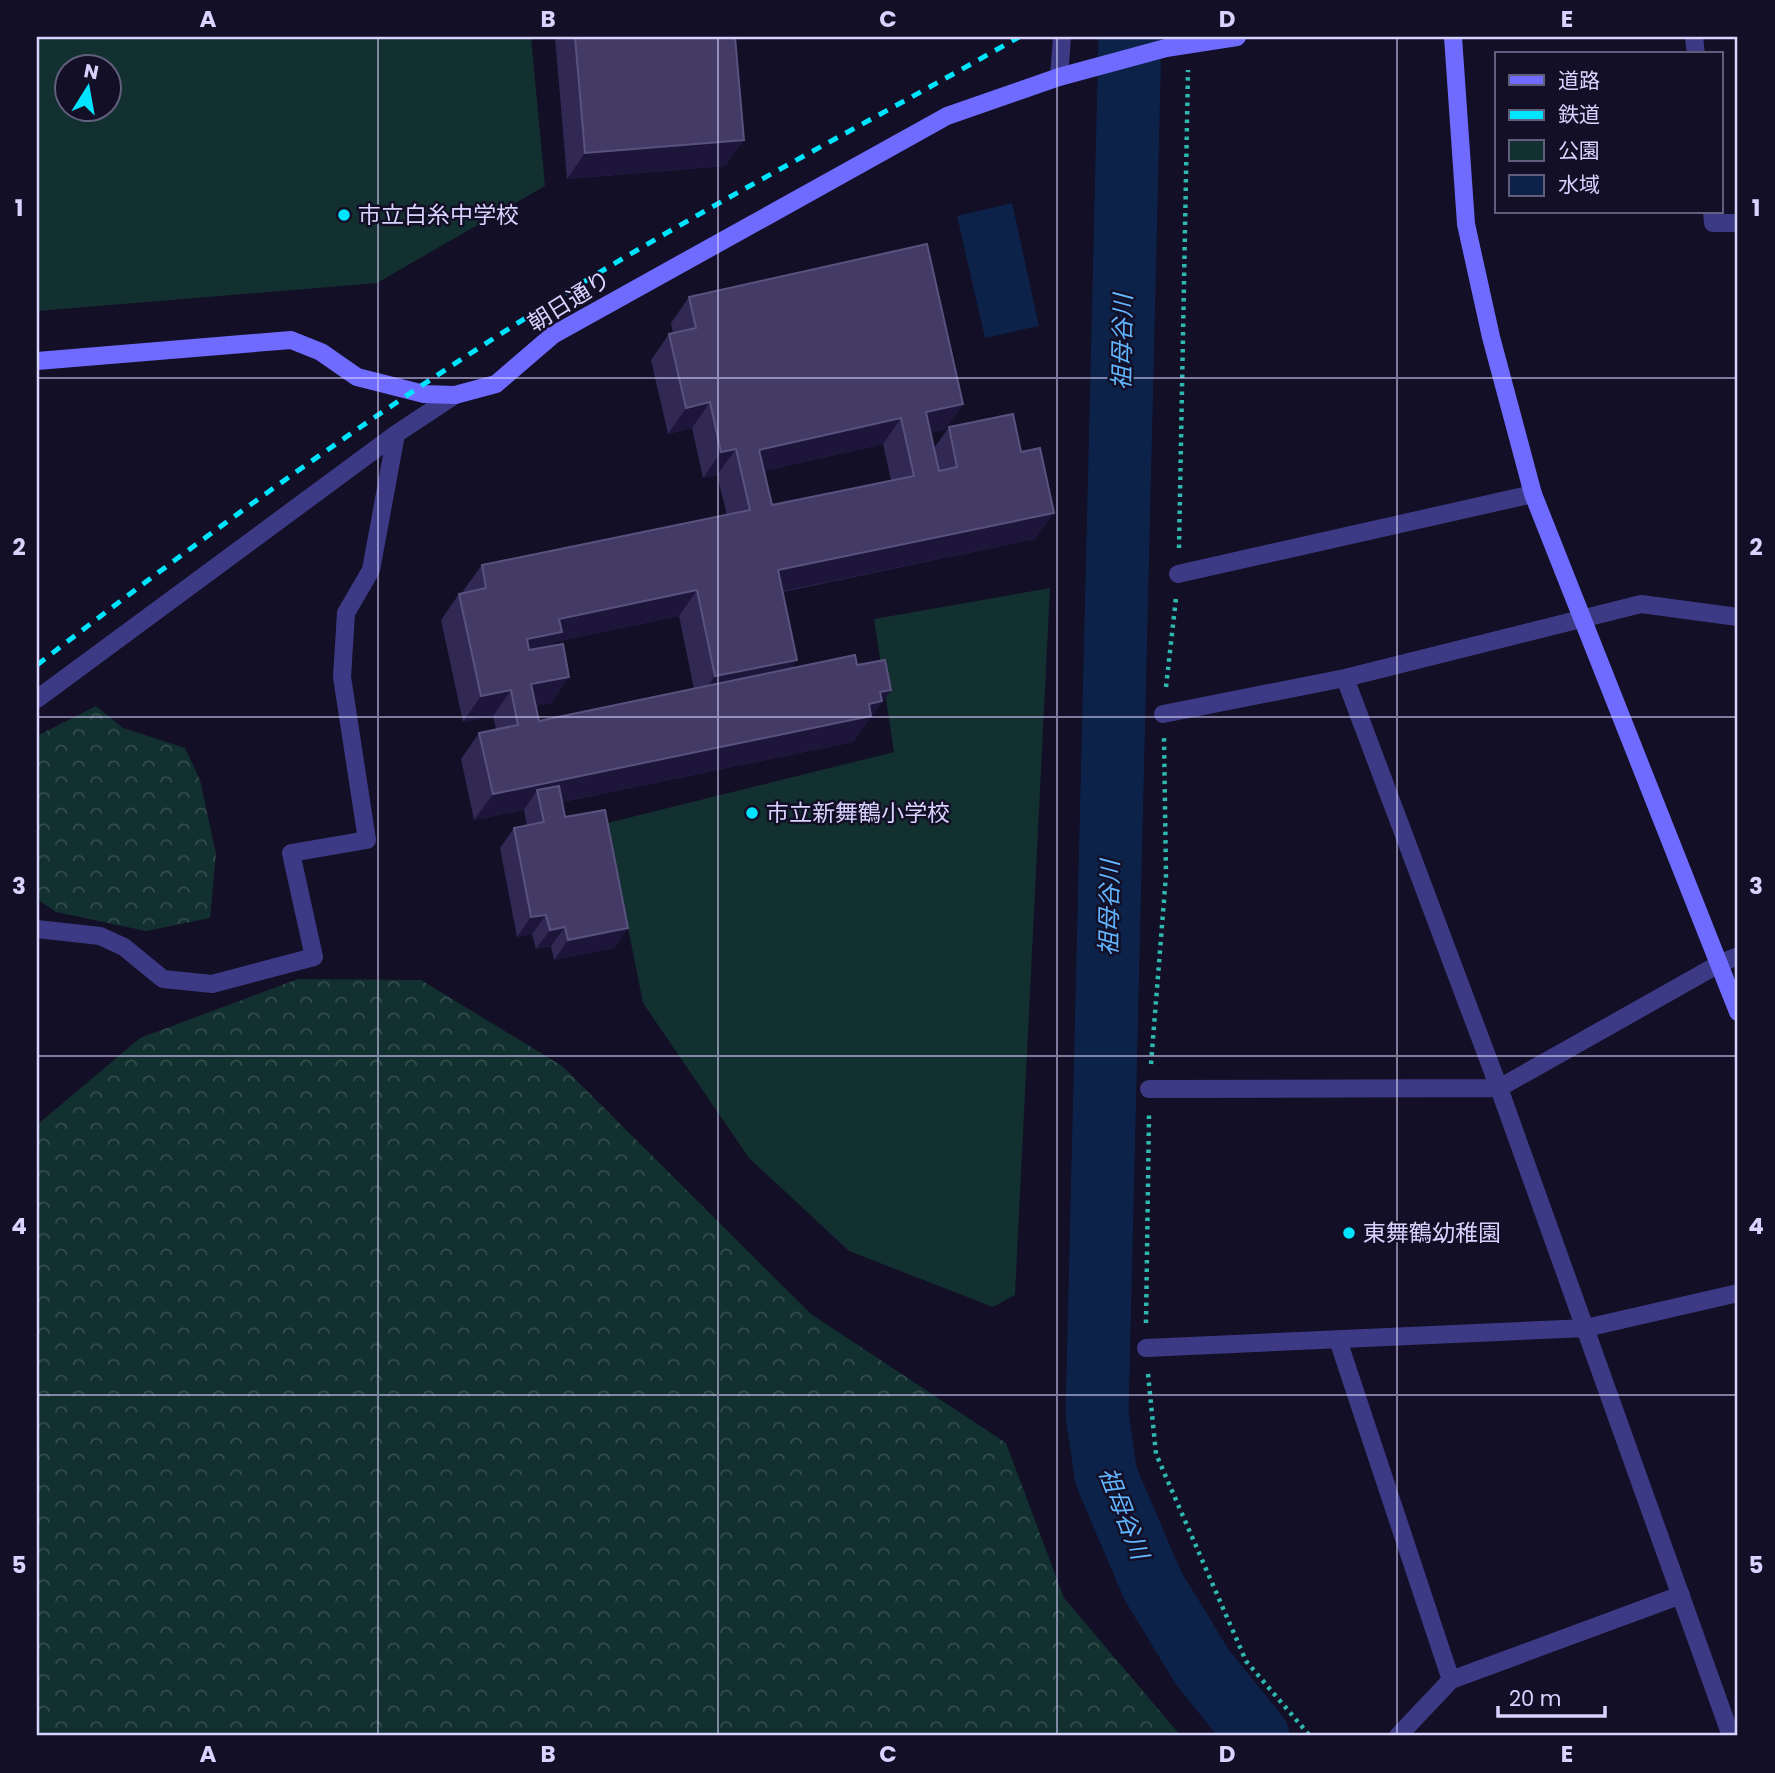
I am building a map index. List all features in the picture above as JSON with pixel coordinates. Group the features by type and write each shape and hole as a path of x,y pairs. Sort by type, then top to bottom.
{"street":[{"path":"1059,77 1062,37"},
{"path":"1188,44 1237,37"},
{"path":"1453,37 1466,224 1491,337 1533,494 1738,1012"},
{"name":"朝日通り","path":"37,360 291,340 321,352 357,377 424,394 455,395 496,384 553,335 947,116 1059,77 1188,44"},
{"path":"1712,214 1713,223 1738,223"},
{"path":"37,699 396,434 455,395"},
{"path":"37,929 100,936 124,947 163,979 212,984 314,957 291,853 367,841 342,677 346,613 371,570 396,434"},
{"path":"1178,574 1533,494"},
{"path":"1163,714 1345,678 1642,604 1738,617"},
{"path":"1345,678 1499,1088 1731,1736"},
{"path":"1149,1089 1499,1088 1719,964 1738,957"},
{"path":"1146,1348 1586,1328 1738,1293"},
{"path":"1338,1340 1451,1680"},
{"path":"1398,1736 1451,1680 1681,1595"}],"path":[{"path":"1188,44 1178,574 1163,714 1166,874 1149,1089 1146,1348 1156,1454 1246,1661 1310,1736"}],"green space":[{"name":"市立白糸中学校","path":"37,37 531,37 545,186 377,283 37,311"},
{"path":"1050,588 1015,1295 993,1307 849,1251 749,1158 643,1003 607,823 894,752 874,619"},
{"path":"96,706 123,728 185,748 200,780 216,854 210,918 146,931 56,912 37,899 37,736"},
{"path":"298,979 421,980 562,1066 811,1314 1006,1443 1064,1598 1181,1736 37,1736 37,1125 140,1038"}],"water":[{"path":"1012,203 1039,326 985,338 957,216"}],"building":[{"path":"575,37 735,37 744,140 585,153"},
{"path":"927,244 963,404 926,412 939,471 957,467 949,427 1013,414 1021,452 1040,448 1054,513 778,570 797,660 715,676 697,590 559,619 562,632 527,639 529,650 563,644 569,677 531,684 539,721 855,655 857,665 885,660 891,690 880,692 882,701 869,704 871,716 493,794 479,733 518,725 511,690 481,696 459,594 486,588 482,565 750,510 736,449 721,452 710,402 686,408 669,334 696,328 689,297","holes":["901,418 914,476 772,505 759,450"]},
{"path":"559,786 565,817 605,810 628,928 568,940 565,927 550,930 546,915 531,917 514,828 544,822 537,790"}],"waterway":[{"name":"祖母谷川","path":"1130,37 1097,1415 1106,1476 1153,1586 1203,1668 1258,1736"}],"railway":[{"path":"37,665 286,479 479,348 662,236 1019,37"}],"place":[{"name":"市立白糸中学校","path":"344,215"},
{"name":"市立新舞鶴小学校","path":"752,813"},
{"name":"東舞鶴幼稚園","path":"1349,1233"}]}
